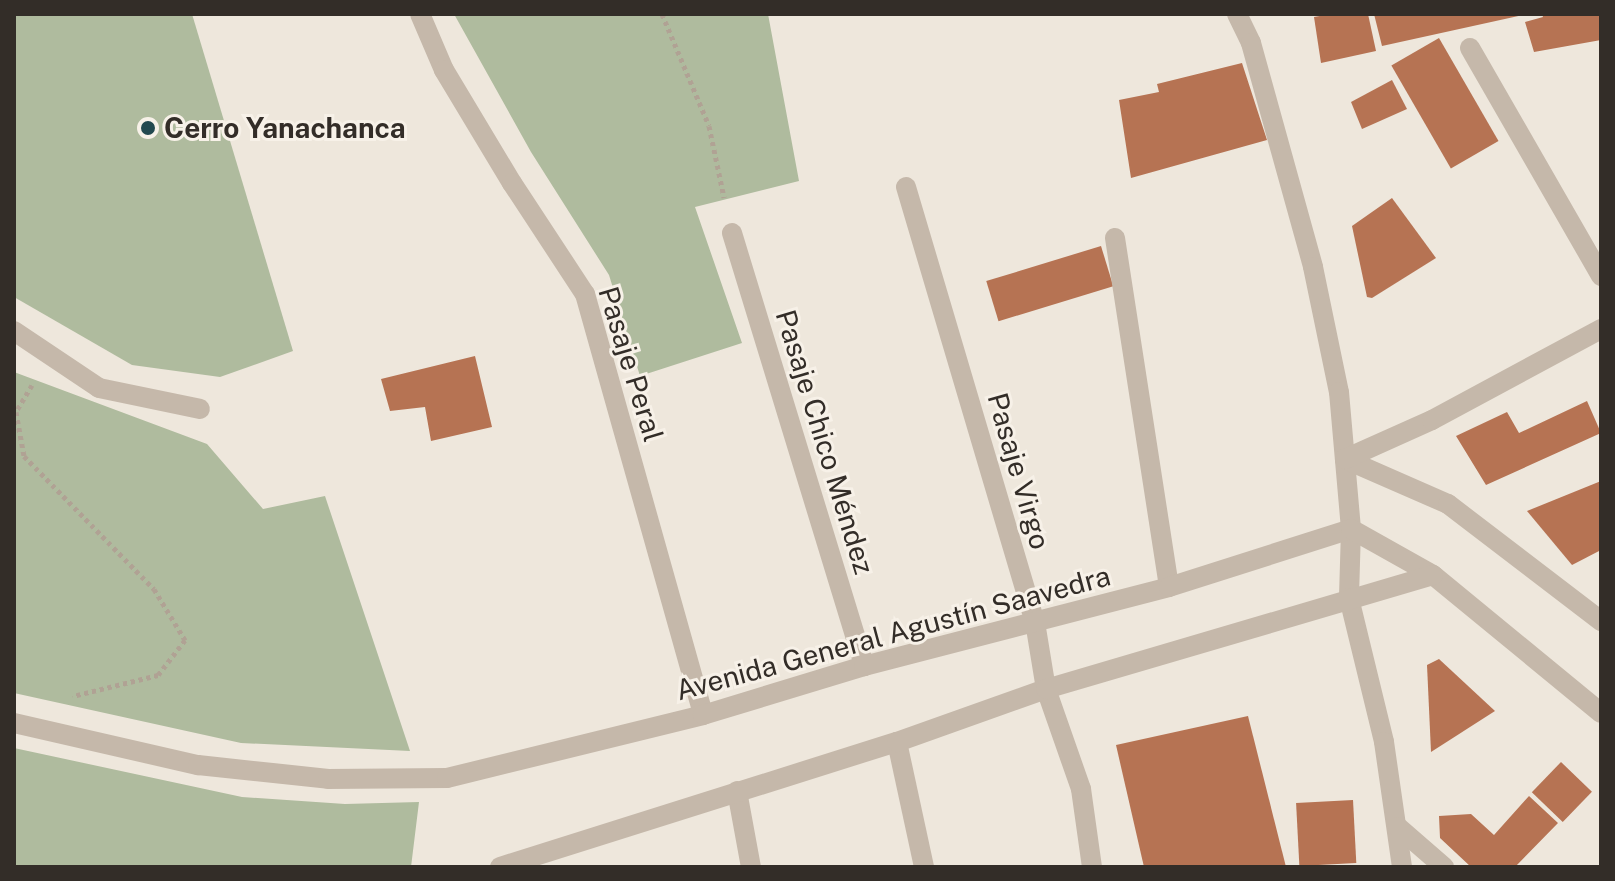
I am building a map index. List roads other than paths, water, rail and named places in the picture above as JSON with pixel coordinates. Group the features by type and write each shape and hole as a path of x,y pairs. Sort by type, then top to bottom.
{"street":[{"name":"Pasaje Peral","path":"420,14 444,70 512,183 585,294 703,715"},
{"path":"1237,14 1251,43 1313,267 1339,392 1351,529 1349,598 1384,742 1402,867"},
{"path":"1470,48 1601,276"},
{"name":"Pasaje Virgo","path":"906,187 1035,622 1046,689 1081,789 1092,867"},
{"name":"Pasaje Chico Méndez","path":"732,233 864,666"},
{"path":"1115,238 1169,587"},
{"path":"1345,459 1432,420 1601,329"},
{"path":"14,331 99,388 200,409"},
{"path":"1345,459 1448,504 1601,621"},
{"name":"Avenida General Agustín Saavedra","path":"14,723 198,765 328,779 447,778 703,715 864,666 1169,587 1351,529"},
{"path":"1351,529 1433,575 1601,713"},
{"path":"500,867 897,742 1046,689 1433,575"},
{"path":"897,742 924,867"},
{"path":"737,791 751,867"},
{"path":"1398,827 1444,867"}],"place":[{"name":"Cerro Yanachanca","path":"148,128"}]}
